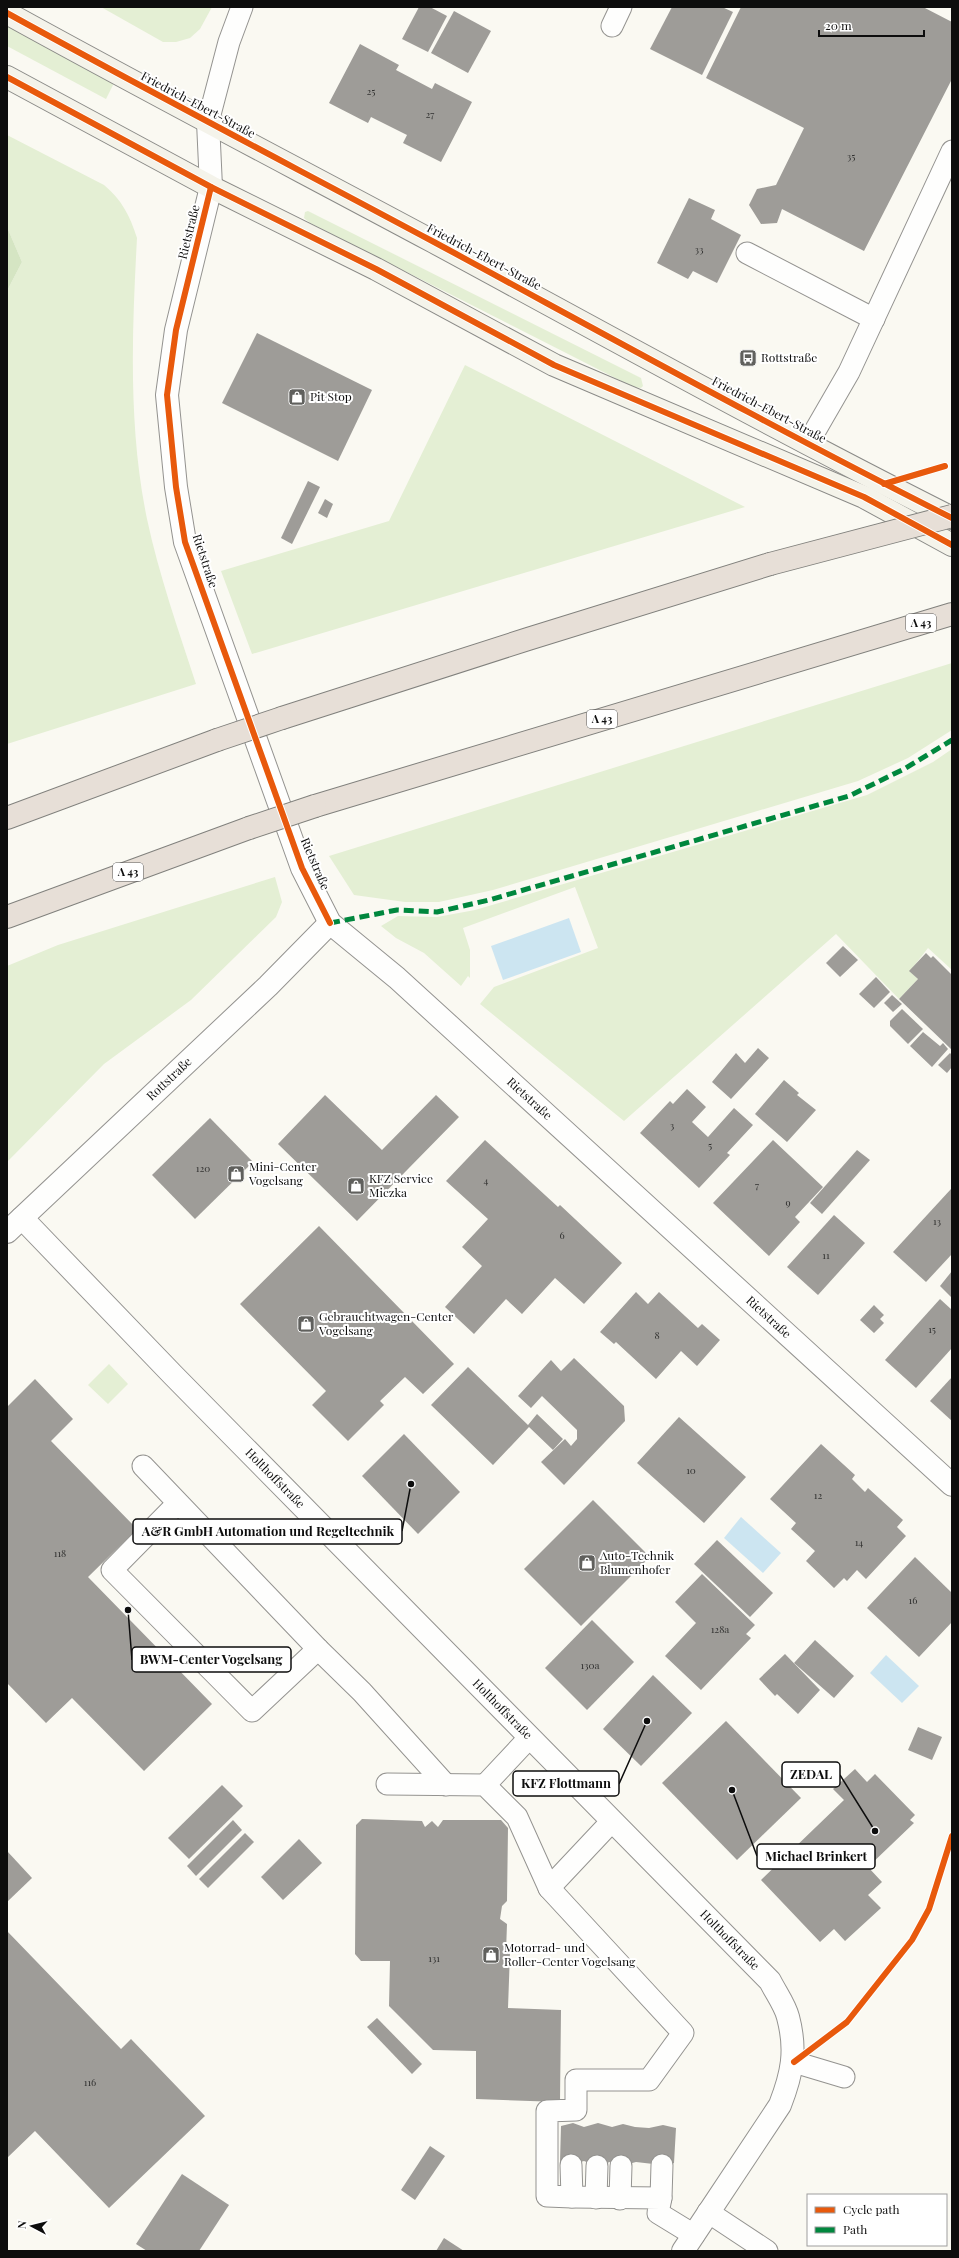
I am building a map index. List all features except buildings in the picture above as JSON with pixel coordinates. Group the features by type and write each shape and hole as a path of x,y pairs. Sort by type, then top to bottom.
{"highway":[{"path":"7,818 217,740 528,639 770,564 952,517"},
{"name":"A 43","path":"7,917 249,828 315,806 952,614"}],"main road":[{"name":"Friedrich-Ebert-Straße","path":"7,13 808,443 952,517"},
{"path":"7,77 211,187 376,269 554,365 864,497 952,545"}],"street":[{"name":"Rietstraße","path":"208,122 211,187 176,330 167,395 176,487 188,549 302,868 330,923 397,978 952,1486"},
{"name":"Rottstraße","path":"14,1225 268,986 330,923"},
{"name":"Holthoffstraße","path":"14,1225 529,1738 770,1981 788,2017 794,2062 780,2105 708,2212 689,2243"}],"lane":[{"path":"208,122 229,42 242,7"},
{"path":"612,26 621,7"},
{"path":"808,443 849,372 952,152"},
{"path":"747,253 874,319"},
{"path":"143,1466 318,1649 362,1692 446,1785"},
{"path":"178,1503 112,1570 252,1711 318,1649"},
{"path":"485,1785 529,1738"},
{"path":"387,1784 485,1785 517,1817 549,1888 683,2033 649,2080 576,2080 576,2110 547,2111 547,2196 620,2199 661,2198"},
{"path":"549,1888 612,1821"},
{"path":"794,2062 844,2077"},
{"path":"571,2165 572,2197"},
{"path":"596,2198 597,2166"},
{"path":"620,2199 621,2166"},
{"path":"662,2166 661,2198 658,2213 689,2243"},
{"path":"708,2212 767,2251"}],"green space":[{"path":"101,7 212,7 200,29 190,38 176,42 163,42"},
{"path":"7,25 114,83 106,99 7,46"},
{"path":"7,135 104,185 125,209 137,238 133,379 134,414 141,484 147,519 157,561 196,684 7,744 7,291 22,262 7,227"},
{"path":"308,211 641,378 643,386 641,388 633,387 310,223 304,218 305,212"},
{"path":"7,227 22,262 7,291"},
{"path":"465,365 745,507 252,654 221,571 389,521"},
{"path":"952,663 952,730 908,758 858,781 493,890 439,902 405,902 354,895 329,856"},
{"path":"952,749 952,970 928,948 910,971 918,979 899,999 836,934 624,1121 480,1004 494,987 598,948 575,887 463,928 470,950 470,978 468,976 461,986 424,953 396,938 381,926 398,916 437,917 475,910 867,795 933,762"},
{"path":"275,877 282,902 276,917 191,1000 104,1064 7,1162 7,966 58,945"},
{"path":"109,1364 128,1384 108,1404 88,1385"}],"water":[{"path":"569,918 581,952 503,980 491,946"},
{"path":"741,1517 781,1553 763,1573 724,1538"},
{"path":"886,1655 919,1686 902,1703 870,1673"}],"marked path":[{"path":"330,923 397,910 437,912 489,900 849,796 904,769 952,740"}],"cycle path":[{"path":"7,13 757,417 952,518"},
{"path":"7,77 211,187 376,269 554,365 864,497 952,545"},
{"path":"211,187 176,330 167,395 176,487 185,542 302,868 330,923"},
{"path":"884,484 945,466"},
{"path":"794,2062 847,2022 912,1940 929,1909 952,1836"}],"place":[{"name":"Rottstraße","path":"748,358"},
{"name":"Pit Stop","path":"297,397"},
{"name":"Mini-Center Vogelsang","path":"236,1174"},
{"name":"KFZ Service Miczka","path":"356,1186"},
{"name":"Gebrauchtwagen-Center Vogelsang","path":"306,1324"},
{"name":"A&R GmbH Automation und Regeltechnik","path":"411,1484"},
{"name":"Auto-Technik Blumenhofer","path":"587,1563"},
{"name":"BWM-Center Vogelsang","path":"128,1610"},
{"name":"KFZ Flottmann","path":"647,1721"},
{"name":"Michael Brinkert","path":"732,1790"},
{"name":"ZEDAL","path":"875,1831"},
{"name":"Motorrad- und Roller-Center Vogelsang","path":"491,1955"}]}
